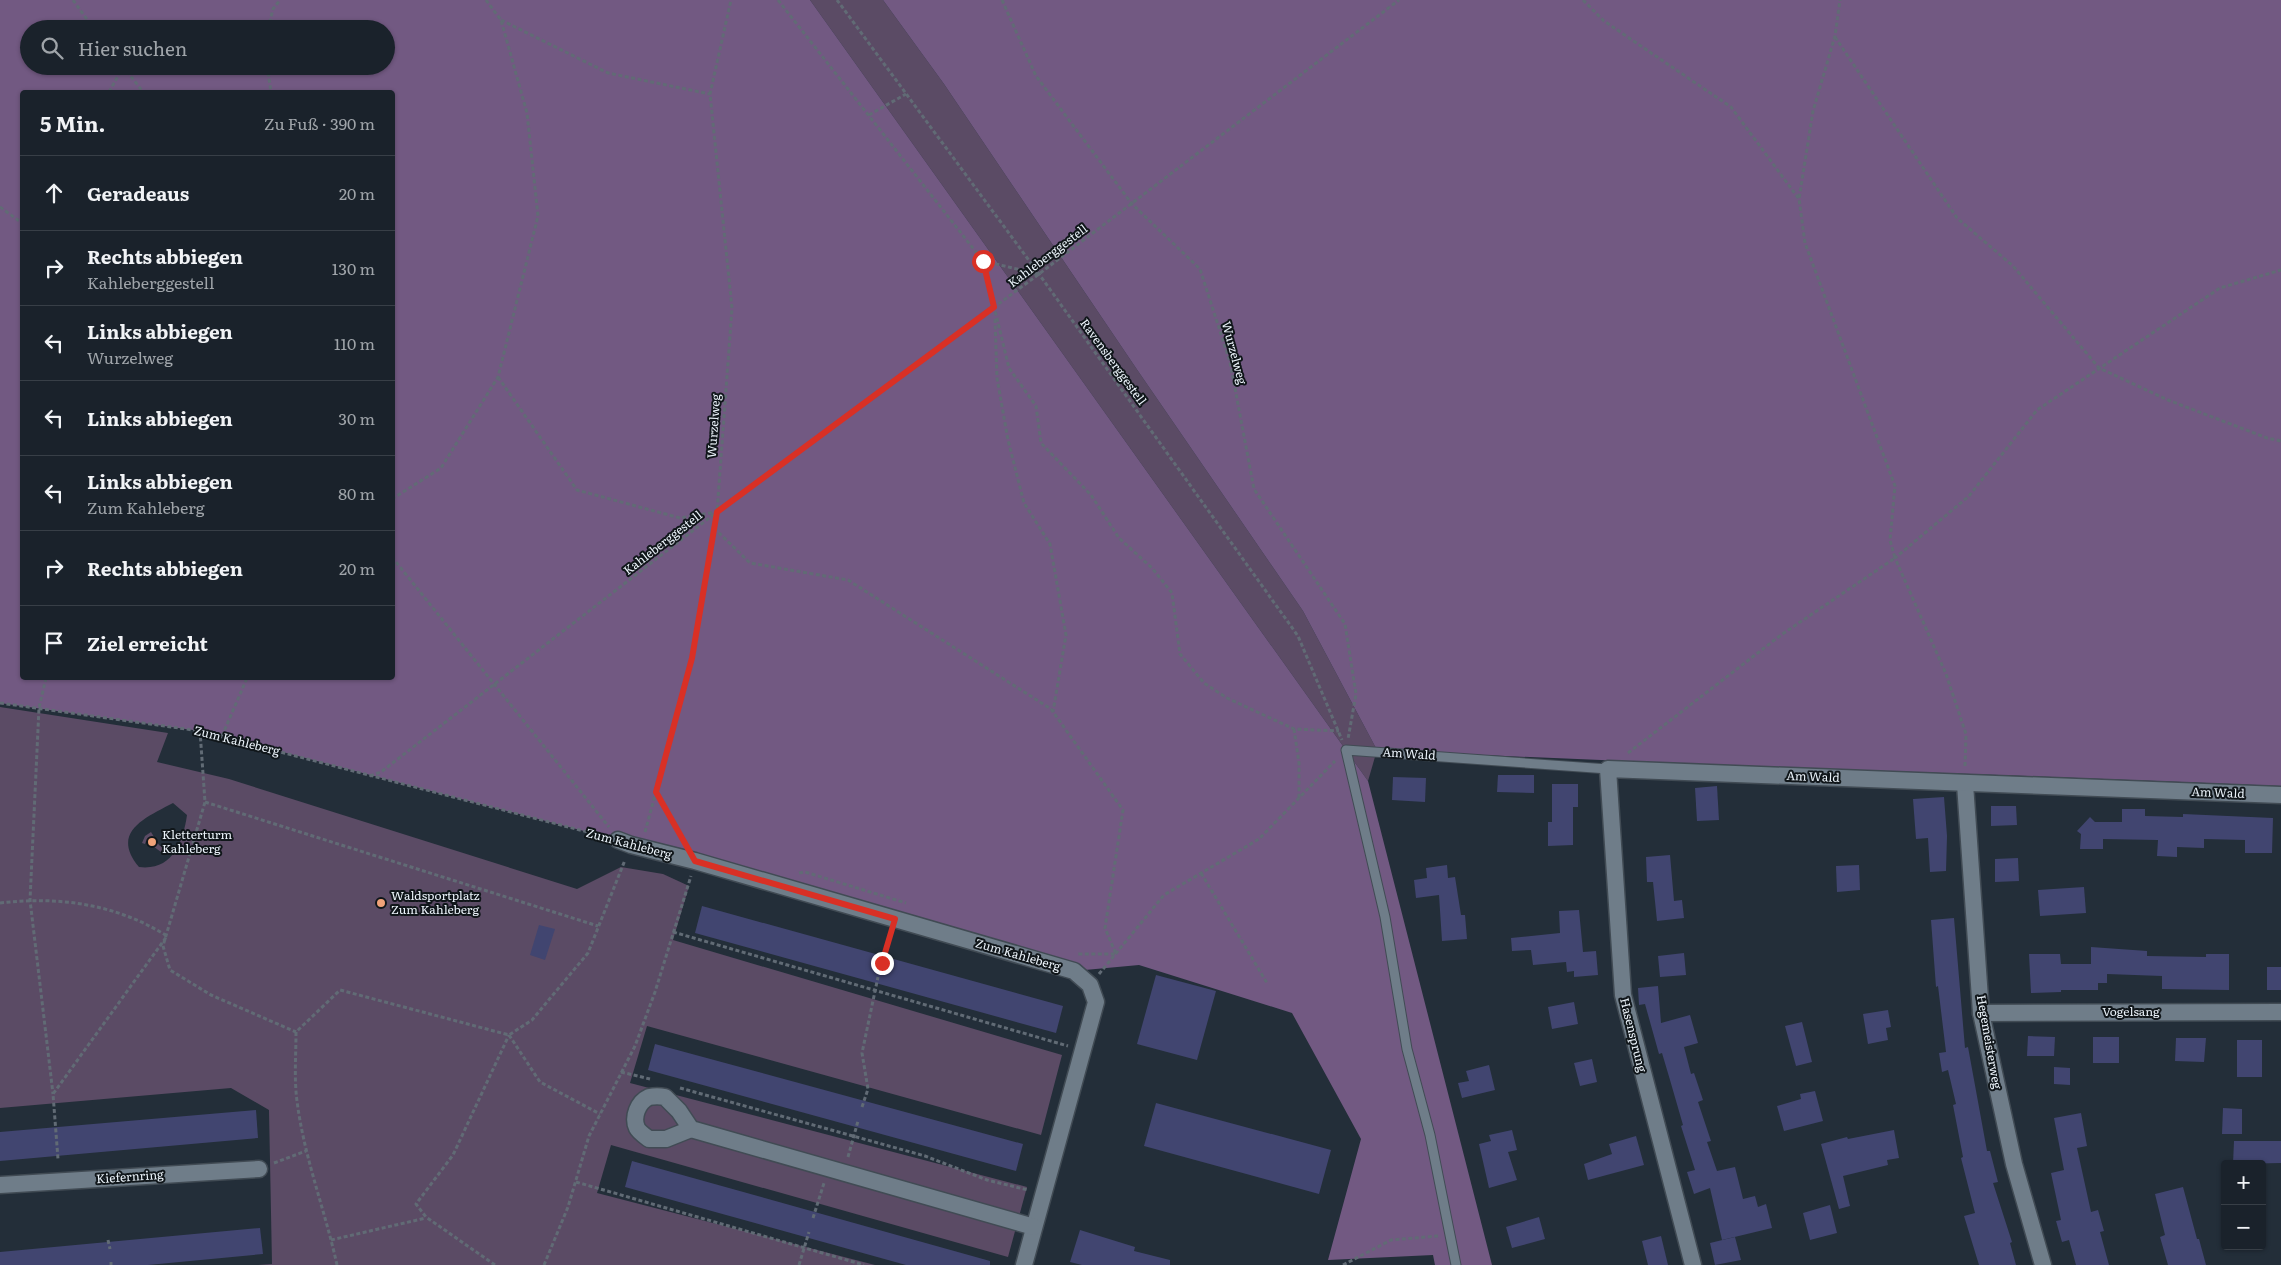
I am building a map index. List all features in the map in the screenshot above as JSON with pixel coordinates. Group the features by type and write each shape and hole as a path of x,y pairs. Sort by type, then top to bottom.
{"street":[{"name":"Am Wald","path":"1608,768 2281,796"},
{"name":"Hasensprung","path":"1608,768 1623,995 1693,1265"},
{"name":"Hegemeisterweg","path":"1965,784 1981,1013 2014,1164 2043,1265"},
{"name":"Zum Kahleberg","path":"630,844 695,861 1074,971 1090,985"},
{"path":"1025,1265 1096,1002 1090,985"},
{"name":"Vogelsang","path":"1981,1013 2281,1012"},
{"path":"691,1129 1034,1227"},
{"name":"Kiefernring","path":"0,1185 259,1169"}],"lane":[{"name":"Am Wald","path":"1346,750 1608,768"},
{"path":"1346,750 1385,917 1407,1048 1430,1135 1456,1265"}],"path":[{"path":"73,0 87,20"},
{"path":"270,20 273,9 280,0"},
{"path":"395,497 441,468 498,377 538,216 527,114 501,20 486,0"},
{"name":"Wurzelweg","path":"508,1035 532,1020 588,953 630,844 656,792 692,658 717,512 732,308 710,94 730,0"},
{"path":"778,0 983,261 1009,368 1036,406 1041,443 1091,495 1119,538 1152,568 1172,593 1180,654 1204,682 1227,698 1294,729 1338,732"},
{"name":"Ravensberggestell","path":"837,0 1039,274 1298,636 1346,750"},
{"name":"Wurzelweg","path":"1002,0 1036,76 1132,204 1200,270 1230,362 1254,489 1345,624 1356,694 1346,750"},
{"name":"Kahleberggestell","path":"370,776 380,772 717,512 1039,274 1400,0"},
{"path":"1583,0 1604,21 1731,107 1799,200"},
{"path":"1840,0 1835,36 1813,110 1799,200 1805,243 1895,486 1890,540 1895,558 1946,674 1966,734 1965,784"},
{"path":"501,20 608,73 710,94"},
{"path":"1835,36 1957,218 2013,266 2099,368 2168,400 2267,438 2281,441"},
{"path":"110,90 119,75"},
{"path":"129,75 141,90"},
{"path":"268,75 271,90"},
{"path":"869,115 906,94"},
{"path":"0,207 20,221"},
{"path":"983,261 1039,274"},
{"path":"1608,768 1781,635 1895,558 1968,496 2037,410 2220,288 2281,270"},
{"path":"994,307 997,378 1008,440 1024,503 1050,544 1066,635 1053,713"},
{"path":"498,377 577,490 680,518 717,512"},
{"path":"714,528 750,563 848,580 1043,704 1053,713 1123,810 1105,928 1116,954"},
{"path":"395,561 630,844"},
{"path":"46,680 39,708 30,900 53,1094 58,1159"},
{"path":"222,736 246,680"},
{"name":"Zum Kahleberg","path":"0,703 200,731 630,844"},
{"path":"1294,729 1300,763 1299,798"},
{"path":"200,731 205,802 166,936 164,946 170,970 211,995 296,1032"},
{"path":"1090,985 1164,896 1259,839 1346,750"},
{"path":"544,1265 568,1207 589,1136 635,1046 655,992 695,861 656,792"},
{"path":"205,802 598,926"},
{"path":"1201,874 1267,984"},
{"path":"0,903 30,900 79,903 143,921 166,936"},
{"path":"882,963 895,919"},
{"path":"673,932 1083,1051"},
{"path":"53,1094 166,936"},
{"path":"862,1107 868,1088 862,1053 878,976"},
{"path":"337,1265 306,1151 297,1099 296,1032 340,990 508,1035 540,1082 600,1114"},
{"path":"494,1265 426,1217 416,1204 452,1155 508,1035"},
{"path":"621,1072 658,1082"},
{"path":"677,1087 925,1156 987,1180 1043,1194"},
{"path":"813,1218 854,1136 858,1121"},
{"path":"259,1169 306,1151"},
{"path":"576,1182 864,1265"},
{"path":"331,1240 426,1217"},
{"path":"799,1265 809,1232"},
{"path":"1342,1265 1391,1240 1449,1235"},
{"path":"108,1240 110,1249"}],"shaded area":[{"path":"0,0 810,0 1368,781 1492,1265 1435,1265 1433,1255 1328,1260 1361,1139 1292,1013 1139,965 1074,971 618,840 200,731 0,703"},
{"path":"810,0 883,0 944,84 1303,611 1377,750 1368,781"},
{"path":"883,0 2281,0 2281,786 1377,750 1303,611 944,84"},
{"path":"0,707 168,733 157,762 229,779 577,889 621,867 663,874 689,886 673,940 1062,1055 1041,1135 647,1026 630,1083 1027,1187 1008,1257 611,1145 597,1193 875,1265 258,1265 272,1264 269,1110 231,1088 0,1108","holes":["173,803 187,815 179,845 168,860 150,867 139,867 131,855 128,844 130,835 135,828 152,814"]},
{"name":"Kletterturm Kahleberg","path":"151,832 163,848 161,852 146,841 145,844 142,843 145,836"}],"building":[{"path":"1498,775 1534,775 1534,793 1497,792"},
{"path":"1393,777 1426,778 1425,802 1392,800"},
{"path":"1552,784 1578,784 1578,807 1573,807 1573,845 1548,846 1548,822 1552,822"},
{"path":"1717,786 1719,820 1697,821 1695,788"},
{"path":"1944,797 1947,836 1946,871 1930,872 1928,838 1916,839 1913,799"},
{"path":"1991,806 2016,806 2017,825 1991,826"},
{"path":"2122,809 2145,809 2145,816 2183,817 2183,814 2273,818 2272,853 2245,853 2245,840 2204,839 2204,848 2177,847 2177,857 2157,856 2158,840 2103,839 2103,849 2080,849 2081,834 2077,831 2090,817 2095,822 2122,822"},
{"path":"1670,855 1674,901 1682,900 1684,918 1657,921 1653,882 1647,882 1646,857"},
{"path":"2018,858 2019,881 1995,882 1995,859"},
{"path":"1447,865 1448,878 1455,877 1461,915 1465,915 1467,939 1442,941 1439,895 1416,898 1414,880 1427,878 1426,868"},
{"path":"1859,865 1860,890 1837,892 1836,866"},
{"path":"2084,887 2086,913 2040,916 2038,890"},
{"path":"702,906 1063,1006 1056,1033 695,933"},
{"path":"1579,910 1583,952 1596,951 1598,975 1574,977 1574,971 1567,972 1566,962 1533,965 1531,950 1512,951 1511,938 1560,933 1559,911"},
{"path":"1954,918 1965,1048 1968,1047 1987,1151 1990,1151 1998,1182 1993,1183 2012,1242 2010,1243 2016,1265 1979,1265 1964,1216 1975,1213 1961,1158 1963,1157 1953,1105 1956,1104 1948,1070 1942,1072 1939,1053 1946,1052 1938,986 1936,987 1931,920"},
{"path":"539,925 555,929 545,960 530,955"},
{"path":"2091,947 2147,951 2147,956 2206,957 2206,954 2229,954 2229,990 2162,989 2162,976 2107,974 2107,983 2098,983 2098,990 2061,990 2061,992 2031,993 2029,954 2060,954 2061,964 2091,964"},
{"path":"1684,953 1686,975 1660,977 1658,956"},
{"path":"2267,967 2281,967 2281,990 2267,990"},
{"path":"1156,975 1216,991 1197,1060 1137,1044"},
{"path":"1658,986 1661,1023 1690,1015 1698,1043 1684,1047 1691,1074 1694,1073 1703,1100 1698,1102 1711,1141 1707,1142 1717,1171 1735,1167 1743,1199 1755,1196 1758,1207 1766,1204 1772,1228 1722,1240 1710,1188 1694,1194 1687,1172 1695,1170 1681,1126 1683,1125 1670,1080 1662,1053 1659,1054 1645,1004 1639,1005 1638,988"},
{"path":"1574,1002 1578,1024 1552,1029 1548,1007"},
{"path":"1888,1010 1891,1027 1886,1028 1888,1040 1868,1044 1863,1014"},
{"path":"1802,1022 1812,1062 1796,1066 1785,1026"},
{"path":"2028,1036 2055,1037 2054,1056 2027,1056"},
{"path":"2093,1037 2119,1037 2119,1063 2093,1063"},
{"path":"2176,1038 2206,1038 2204,1062 2175,1061"},
{"path":"2237,1040 2262,1040 2262,1077 2237,1077"},
{"path":"655,1044 1023,1144 1016,1171 648,1070"},
{"path":"1592,1059 1597,1082 1580,1086 1574,1063"},
{"path":"1489,1065 1495,1090 1462,1098 1458,1083 1469,1081 1466,1071"},
{"path":"2054,1067 2070,1068 2070,1085 2054,1084"},
{"path":"1815,1091 1823,1121 1784,1131 1777,1106 1801,1099 1800,1094"},
{"path":"1156,1103 1331,1150 1319,1194 1144,1146"},
{"path":"2223,1108 2242,1109 2242,1134 2222,1134"},
{"path":"256,1110 258,1138 0,1161 0,1132"},
{"path":"2081,1113 2087,1146 2077,1148 2091,1212 2098,1210 2104,1231 2100,1232 2109,1265 2076,1265 2069,1240 2062,1242 2056,1221 2061,1220 2051,1173 2064,1170 2054,1118"},
{"path":"1512,1130 1517,1150 1508,1152 1517,1180 1489,1188 1479,1144 1491,1141 1489,1135"},
{"path":"1894,1130 1899,1158 1887,1160 1888,1165 1843,1176 1850,1206 1839,1209 1821,1144 1847,1137 1848,1139"},
{"path":"1636,1136 1644,1165 1588,1180 1584,1164 1612,1154 1609,1144"},
{"path":"2234,1141 2281,1141 2281,1163 2266,1163 2266,1160 2233,1160"},
{"path":"632,1161 990,1261 990,1265 906,1265 625,1187"},
{"path":"2183,1187 2206,1265 2168,1265 2160,1237 2165,1235 2155,1194"},
{"path":"1830,1205 1837,1233 1810,1240 1803,1213"},
{"path":"1539,1217 1545,1239 1512,1248 1506,1227"},
{"path":"260,1228 263,1254 148,1265 0,1265 0,1252"},
{"path":"1080,1230 1135,1247 1134,1251 1170,1260 1170,1265 1082,1265 1070,1262"},
{"path":"1661,1236 1668,1265 1648,1265 1642,1241"},
{"path":"1735,1237 1741,1260 1715,1265 1710,1243"}],"place":[{"name":"Kletterturm Kahleberg","path":"152,842"},
{"name":"Waldsportplatz Zum Kahleberg","path":"381,903"}],"route":[{"path":"882,963 895,919 695,861 656,792 692,658 717,512 994,307 983,261"}]}
